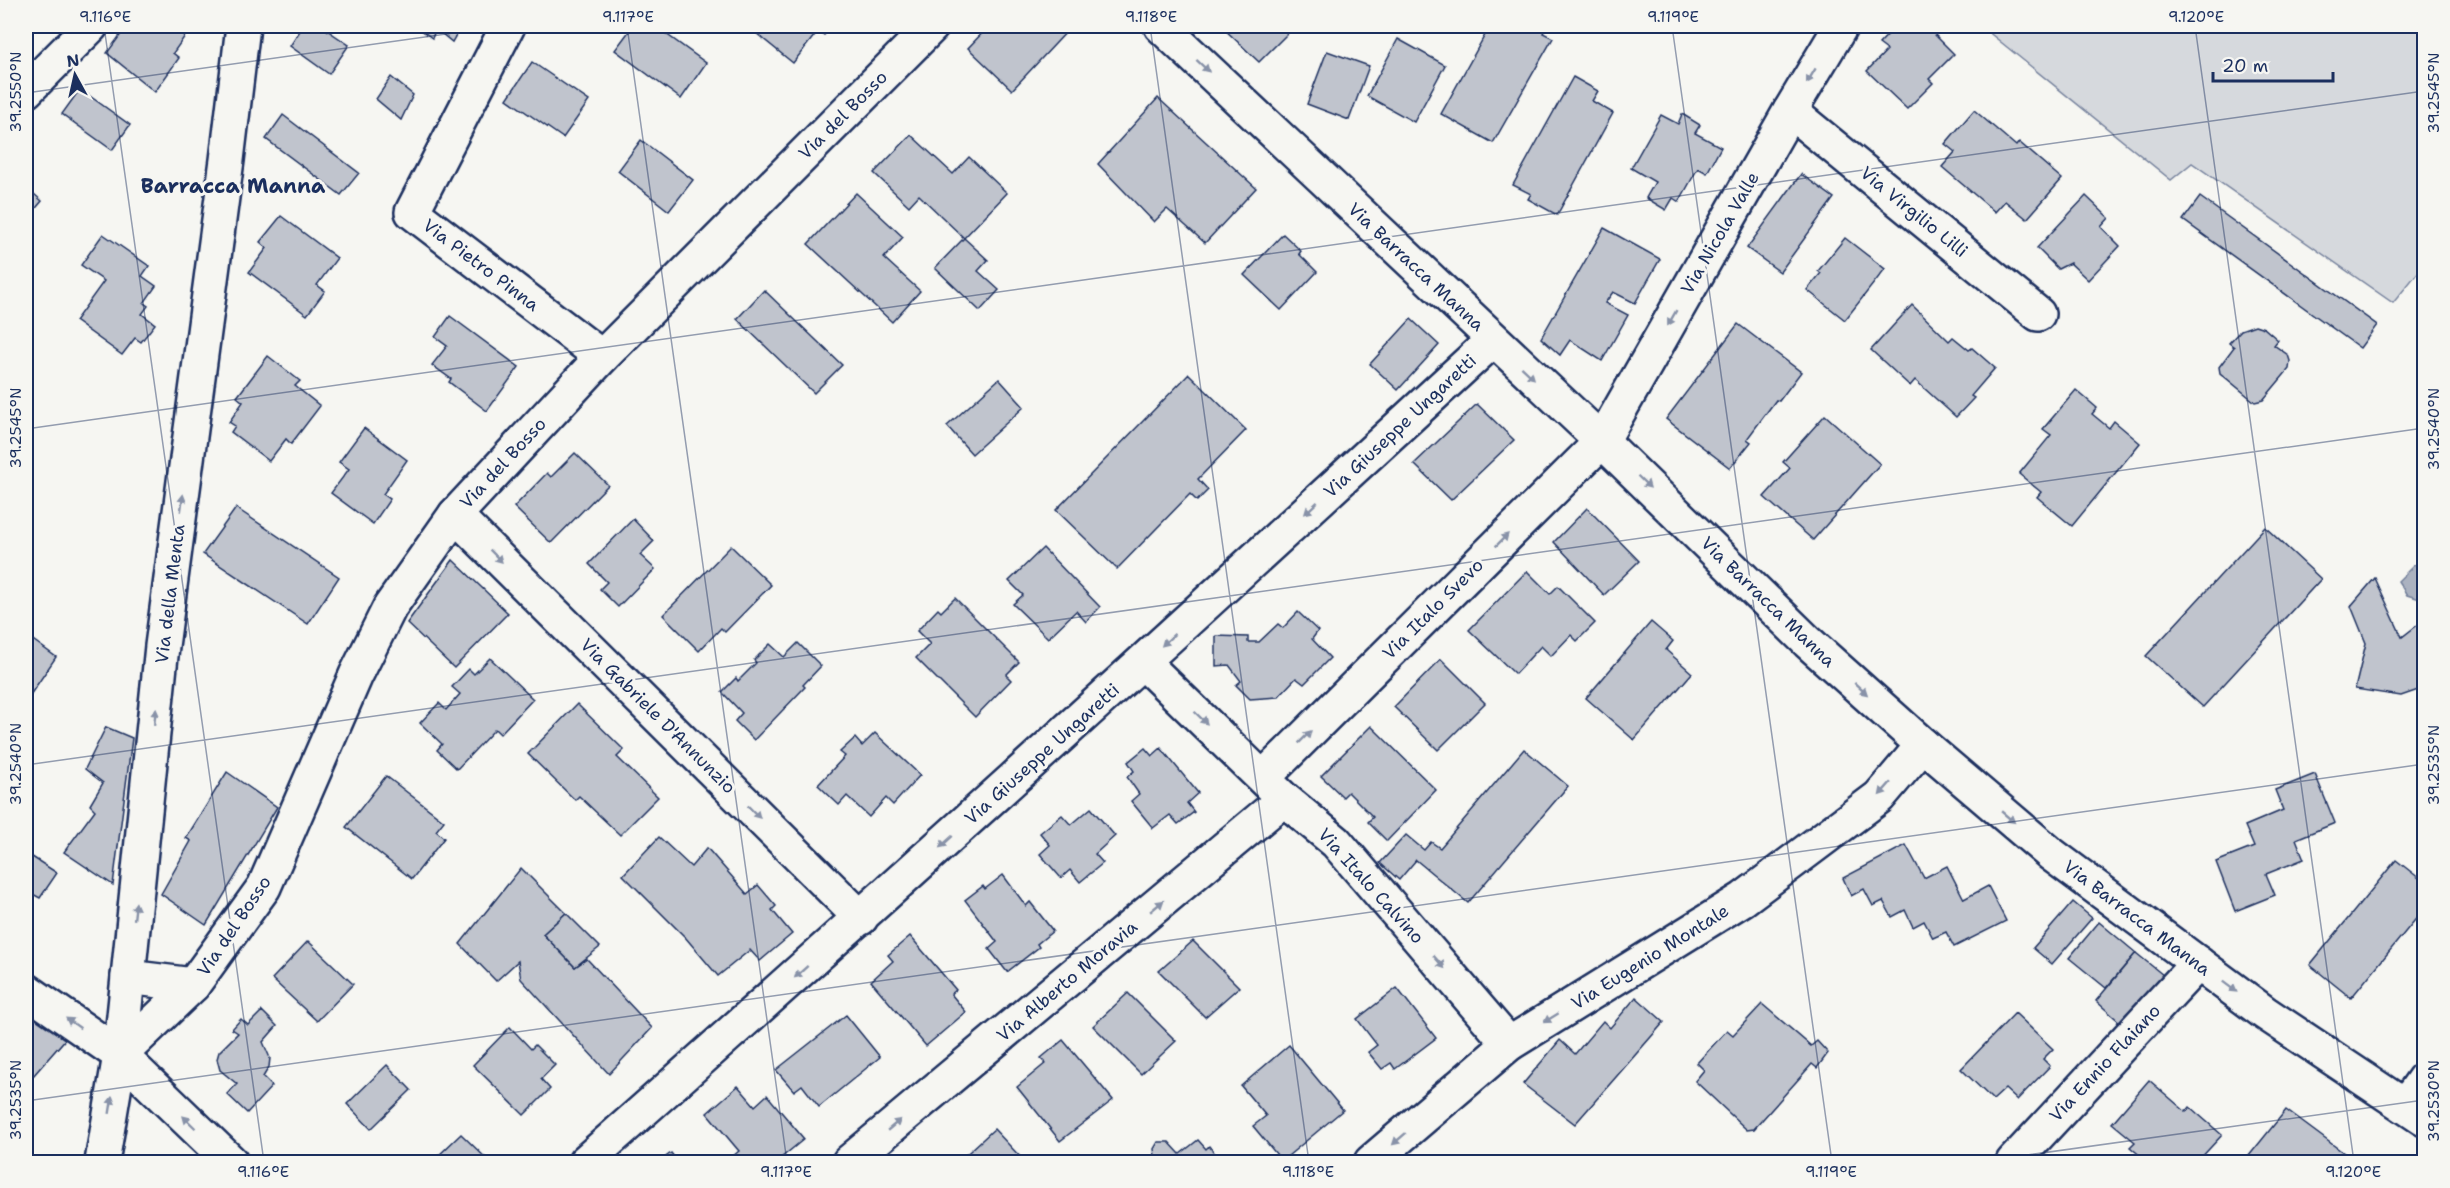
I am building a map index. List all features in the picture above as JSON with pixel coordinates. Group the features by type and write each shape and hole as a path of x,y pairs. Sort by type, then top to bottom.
{"street":[{"path":"26,91 91,26"},
{"name":"Via della Menta","path":"102,1162 120,1055 162,646 243,26"},
{"name":"Via Pietro Pinna","path":"508,26 412,212 602,357"},
{"name":"Via del Bosso","path":"120,1055 193,985 264,887 356,675 390,607 455,515 602,357 932,26"},
{"name":"Via Barracca Manna","path":"1161,26 1602,441 1808,642 1923,745 2051,854 2265,1013 2415,1112"},
{"name":"Via Nicola Valle","path":"1602,441 1841,26"},
{"name":"Via Virgilio Lilli","path":"1790,111 2038,314"},
{"name":"Via Giuseppe Ungaretti","path":"585,1162 1144,663 1493,340"},
{"name":"Via Italo Svevo","path":"1274,788 1602,441"},
{"name":"Via Gabriele D'Annunzio","path":"455,515 861,918"},
{"name":"Via Italo Calvino","path":"1144,663 1274,788 1336,842 1509,1044"},
{"name":"Via Eugenio Montale","path":"1371,1162 1509,1044 1743,899 1879,796 1923,745"},
{"name":"Via Alberto Moravia","path":"849,1162 1274,788"},
{"name":"Via Ennio Flaiano","path":"2013,1162 2198,963"},
{"name":"Via del Bosso","path":"128,977 193,985"},
{"path":"26,990 120,1055 231,1162"},
{"path":"2415,1112 2424,1079"}],"shaded area":[{"path":"1981,26 2424,26 2424,265 2393,303 2192,163 2171,180"},
{"path":"2424,559 2423,600 2407,595 2398,581"}],"building":[{"path":"127,26 170,26 185,36 173,53 179,58 155,92 107,53"},
{"path":"303,26 321,26 349,45 329,74 290,46"},
{"path":"416,26 461,26 452,42 436,29 432,38"},
{"path":"633,26 655,26 706,63 681,99 615,50"},
{"path":"762,26 832,26 824,35 818,31 793,63 756,33"},
{"path":"989,26 1068,26 1070,28 1012,90 968,48"},
{"path":"1221,26 1295,26 1259,62"},
{"path":"1490,26 1547,26 1543,33 1553,38 1493,143 1441,114"},
{"path":"1896,26 1926,26 1954,54 1929,79 1933,83 1907,109 1867,71 1887,50 1879,44"},
{"path":"1398,39 1445,65 1414,122 1367,96"},
{"path":"1327,51 1369,66 1349,120 1307,104"},
{"path":"532,62 589,101 563,138 507,99"},
{"path":"391,77 413,95 401,120 376,99"},
{"path":"1573,77 1598,91 1592,101 1613,113 1557,215 1528,199 1531,194 1513,185"},
{"path":"80,89 130,125 112,150 62,114"},
{"path":"1158,98 1256,188 1205,243 1167,209 1154,222 1098,164"},
{"path":"1974,110 2016,146 2019,142 2062,179 2027,219 2005,201 1995,212 1942,167 1955,152 1945,144"},
{"path":"1682,114 1700,125 1695,133 1721,147 1707,173 1698,168 1679,202 1673,198 1666,210 1646,198 1655,182 1631,168 1661,115 1678,124"},
{"path":"283,115 359,173 341,195 266,139"},
{"path":"911,135 953,174 969,157 1007,193 964,238 919,195 909,206 874,173"},
{"path":"641,140 693,180 669,211 618,171"},
{"path":"1801,174 1834,198 1780,272 1747,248"},
{"path":"26,187 42,201 26,220"},
{"path":"856,193 903,237 884,258 920,291 892,322 808,244"},
{"path":"2086,196 2109,218 2101,227 2120,246 2088,280 2070,263 2058,269 2037,248"},
{"path":"2200,197 2377,325 2360,348 2183,220"},
{"path":"281,216 337,258 317,285 325,291 307,315 249,272 267,248 260,242"},
{"path":"1604,228 1660,259 1635,303 1613,292 1605,303 1628,315 1602,361 1570,340 1560,355 1541,338"},
{"path":"103,234 149,266 142,276 156,286 144,303 148,306 142,314 155,324 141,342 135,338 122,355 75,321 104,281 81,265"},
{"path":"1283,234 1301,251 1299,254 1317,272 1281,310 1244,275"},
{"path":"964,238 988,260 978,271 999,290 980,311 935,268"},
{"path":"1845,238 1885,269 1845,320 1807,290 1821,273 1818,271"},
{"path":"764,290 842,365 814,393 737,319"},
{"path":"1912,305 1949,341 1953,337 1969,350 1972,348 1995,368 1971,396 1974,398 1956,417 1915,380 1910,386 1871,350"},
{"path":"450,316 519,367 487,411 449,382 451,379 432,365 447,346 435,337"},
{"path":"1411,319 1439,345 1398,390 1370,364"},
{"path":"1738,324 1801,372 1779,401 1776,400 1747,439 1751,442 1730,468 1666,419"},
{"path":"2255,325 2264,328 2278,340 2274,345 2288,355 2290,361 2289,369 2263,400 2255,402 2220,373 2219,367 2234,347 2229,343 2241,330"},
{"path":"268,356 300,381 295,386 320,406 291,444 286,439 269,461 231,432 235,426 229,422 243,402 237,397"},
{"path":"1189,374 1246,430 1198,479 1208,490 1197,501 1190,494 1117,569 1056,510"},
{"path":"999,379 1024,407 972,454 947,426"},
{"path":"2076,390 2097,408 2092,414 2109,428 2114,421 2140,443 2072,526 2037,497 2041,492 2019,474 2051,435 2043,429"},
{"path":"1477,404 1514,440 1451,500 1414,464"},
{"path":"1825,415 1880,464 1813,540 1764,497 1790,468 1783,462"},
{"path":"364,428 407,460 383,494 390,499 373,524 331,493 349,469 339,462"},
{"path":"575,453 608,485 551,543 514,507 547,473 551,477"},
{"path":"236,508 339,577 308,624 203,554"},
{"path":"1587,508 1639,561 1604,595 1554,542"},
{"path":"633,519 654,541 640,555 655,569 618,607 600,589 607,582 589,564"},
{"path":"2265,527 2321,579 2203,707 2146,656"},
{"path":"731,546 771,585 725,632 721,628 699,651 663,615"},
{"path":"1043,548 1100,607 1086,622 1076,611 1048,638 1013,604 1023,595 1009,581"},
{"path":"453,560 508,613 454,668 407,623"},
{"path":"1527,571 1550,594 1558,586 1595,623 1577,641 1571,635 1551,656 1541,646 1515,674 1469,630"},
{"path":"2375,578 2402,637 2424,620 2424,688 2401,696 2355,689 2366,643 2351,606"},
{"path":"955,598 1019,662 1006,675 1011,680 975,717 916,658 930,644 917,631 938,609 941,612"},
{"path":"1298,612 1318,631 1312,639 1330,658 1304,684 1296,678 1278,697 1250,699 1236,685 1241,681 1229,665 1216,666 1216,636 1248,637 1248,642 1259,642 1278,624 1283,628"},
{"path":"1651,622 1673,641 1666,650 1692,673 1634,740 1586,698"},
{"path":"26,635 56,657 26,701"},
{"path":"798,643 821,666 803,685 805,687 754,740 735,721 742,713 722,692 736,678 738,681 756,663 754,660 770,644 784,657"},
{"path":"490,658 533,699 500,734 495,729 457,769 437,750 442,744 420,723 439,703 446,710 460,694 452,687 469,669 474,674"},
{"path":"1441,659 1485,703 1438,750 1394,707"},
{"path":"577,704 624,750 617,757 658,797 620,835 579,796 575,800 528,754"},
{"path":"1371,726 1436,790 1387,841 1368,822 1373,817 1348,792 1343,797 1321,776"},
{"path":"106,727 132,738 113,885 64,852 95,810 90,805 103,783 85,769"},
{"path":"875,733 920,775 893,805 886,798 869,817 847,796 839,805 818,785 845,756 840,752 855,738 862,746"},
{"path":"1145,748 1152,756 1161,748 1198,793 1187,803 1194,812 1178,824 1170,815 1153,828 1131,801 1139,794 1127,777 1134,771 1128,762"},
{"path":"1524,749 1568,786 1468,903 1416,860 1399,880 1380,863 1406,835 1424,850 1431,842 1440,848"},
{"path":"227,772 277,807 206,925 161,894 191,841 186,838"},
{"path":"2315,774 2335,823 2296,839 2304,859 2266,874 2275,895 2235,911 2216,862 2254,847 2245,826 2283,810 2275,790"},
{"path":"386,776 444,821 436,831 444,838 412,879 346,827"},
{"path":"1091,808 1115,836 1095,854 1103,863 1080,882 1070,870 1061,878 1040,854 1050,845 1040,833 1062,815 1071,825"},
{"path":"659,837 691,867 707,848 747,894 758,885 776,906 772,910 792,934 760,961 750,950 718,976 685,937 623,875"},
{"path":"1906,845 1924,878 1947,866 1964,899 1988,886 2006,921 1954,947 1946,932 1933,938 1924,921 1913,927 1905,910 1892,917 1883,901 1873,906 1864,889 1851,896 1843,878"},
{"path":"26,853 57,873 40,898 29,892 26,897"},
{"path":"2396,860 2424,882 2424,909 2351,998 2310,965"},
{"path":"521,868 566,913 543,934 575,967 587,959 652,1028 609,1074 521,979 518,961 496,981 460,944"},
{"path":"1003,875 1026,906 1030,902 1053,931 1037,944 1039,947 1007,972 989,949 997,942 965,900 983,886 985,889"},
{"path":"2073,902 2092,918 2052,964 2033,948"},
{"path":"566,913 600,947 575,967 543,934"},
{"path":"2099,922 2136,953 2106,988 2069,958"},
{"path":"910,936 956,990 951,994 966,1012 926,1046 871,981 893,961 888,955"},
{"path":"308,941 353,984 317,1021 272,979"},
{"path":"1193,941 1239,987 1205,1017 1159,971"},
{"path":"2136,953 2163,975 2122,1024 2096,1001"},
{"path":"1397,988 1436,1038 1395,1069 1391,1063 1382,1069 1368,1052 1377,1045 1357,1019"},
{"path":"1128,993 1176,1041 1141,1074 1093,1026"},
{"path":"1636,997 1664,1022 1575,1124 1523,1084 1560,1040 1575,1054 1603,1021 1610,1028"},
{"path":"1762,1004 1811,1046 1817,1041 1828,1053 1817,1068 1812,1064 1754,1129 1747,1130 1695,1081 1704,1070 1697,1063 1727,1030 1733,1035"},
{"path":"26,1005 68,1036 26,1084"},
{"path":"262,1011 277,1026 263,1042 270,1058 269,1067 263,1077 272,1086 247,1113 227,1094 237,1084 220,1070 217,1059 219,1052 238,1033 232,1029 241,1019 248,1025"},
{"path":"2015,1013 2053,1049 2043,1059 2050,1066 2017,1100 2005,1089 1993,1100 1961,1069"},
{"path":"846,1015 880,1057 819,1107 802,1085 794,1091 776,1070"},
{"path":"510,1027 531,1049 535,1045 555,1065 541,1079 550,1089 524,1115 473,1065"},
{"path":"1063,1040 1113,1100 1060,1141 1017,1087 1046,1063 1041,1058"},
{"path":"1289,1045 1343,1110 1282,1161 1253,1126 1266,1116 1241,1086"},
{"path":"387,1065 411,1090 371,1129 347,1104"},
{"path":"2149,1080 2186,1112 2190,1107 2222,1135 2197,1162 2148,1162 2130,1147 2135,1142 2112,1123"},
{"path":"738,1086 755,1106 767,1095 804,1139 776,1162 737,1162 732,1157 739,1151 707,1113"},
{"path":"2286,1110 2356,1162 2244,1162"},
{"path":"994,1129 1025,1162 958,1162"},
{"path":"461,1134 490,1162 437,1162 434,1160"},
{"path":"1198,1140 1206,1149 1209,1146 1222,1162 1148,1162 1155,1156 1154,1149 1158,1142 1169,1142 1180,1154"},
{"path":"671,1153 678,1162 659,1162"}],"district":[{"name":"Barracca Manna","path":"233,186"}]}
